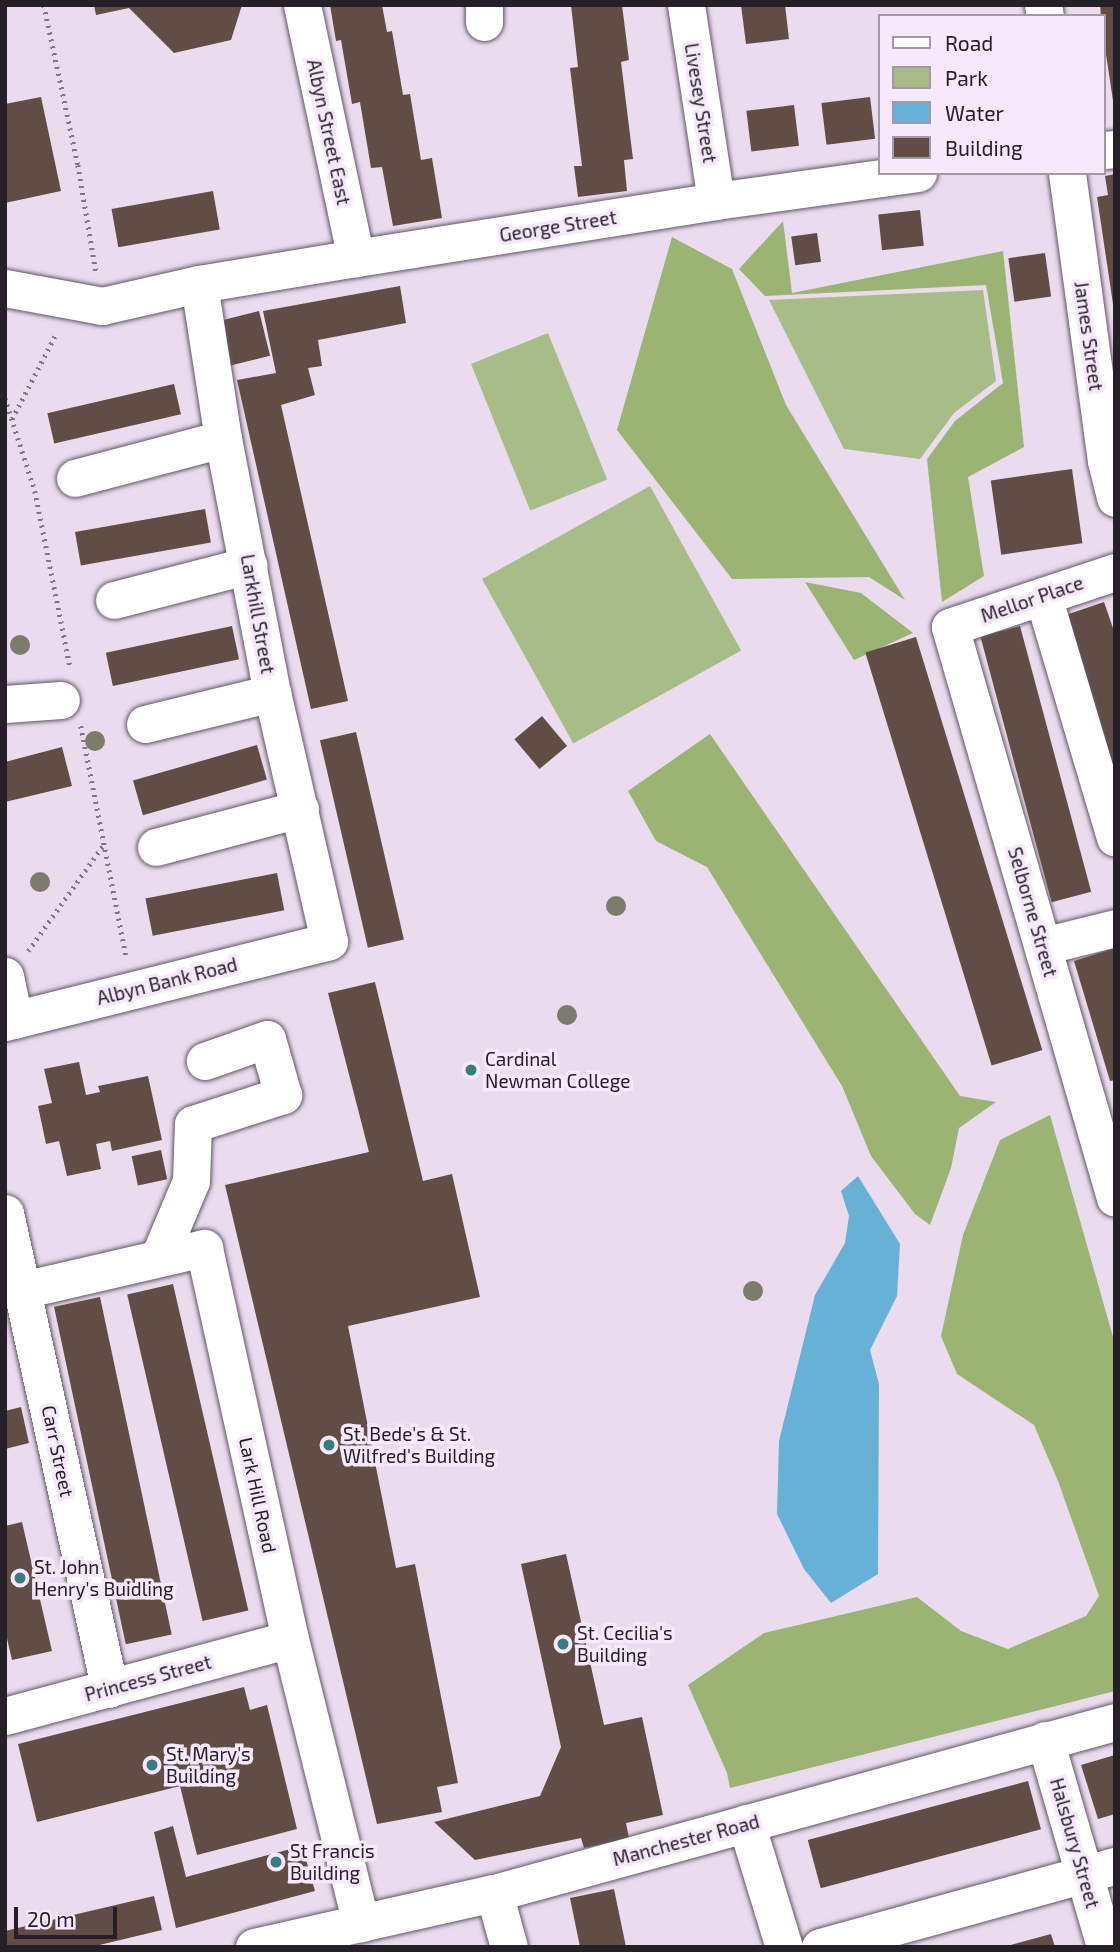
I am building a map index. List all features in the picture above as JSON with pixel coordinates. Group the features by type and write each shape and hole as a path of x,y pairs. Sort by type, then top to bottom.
{"street":[{"name":"Albyn Street East","path":"302,5 356,258"},
{"name":"Livesey Street","path":"686,5 716,201"},
{"name":"George Street","path":"88,303 716,201 904,175"},
{"name":"James Street","path":"1067,175 1115,498"},
{"name":"Larkhill Street","path":"199,284 223,439 272,693 329,941"},
{"path":"5,288 88,303"},
{"path":"75,478 223,439"},
{"path":"114,600 249,565"},
{"name":"Mellor Place","path":"950,627 1115,572"},
{"path":"1043,596 1115,838"},
{"name":"Selborne Street","path":"950,627 1115,1198"},
{"path":"145,724 272,693"},
{"path":"5,704 61,700"},
{"path":"156,847 300,809"},
{"path":"1043,946 1115,928"},
{"name":"Albyn Bank Road","path":"9,1021 329,941"},
{"path":"5,976 9,1021"},
{"path":"159,1257 191,1181 193,1124 283,1095 267,1039 205,1061"},
{"name":"Carr Street","path":"5,1213 110,1689"},
{"name":"Lark Hill Road","path":"22,1290 204,1248 289,1639 361,1923"},
{"name":"Princess Street","path":"5,1716 289,1639"},
{"name":"Manchester Road","path":"254,1947 494,1892 1115,1722"},
{"name":"Halsbury Street","path":"1045,1740 1100,1871 1105,1947"},
{"path":"746,1823 784,1947"},
{"path":"820,1947 1100,1871"},
{"path":"494,1892 509,1947"}],"path":[{"path":"12,419 88,303 78,165 44,5"},
{"path":"6,983 104,843"}],"green space":[{"path":"783,221 792,293 1003,251 1024,447 968,477 984,576 942,602 927,459 955,421 1003,383 986,285 765,296 739,269"},
{"path":"672,237 732,269 786,405 905,600 869,577 732,579 617,430"},
{"path":"983,290 996,381 954,413 920,459 844,449 769,300"},
{"path":"548,333 607,479 530,511 471,364"},
{"path":"650,486 741,650 573,744 482,579"},
{"path":"805,582 861,593 913,633 854,660"},
{"path":"710,734 960,1096 996,1102 959,1128 951,1168 930,1225 915,1214 871,1156 842,1086 707,867 656,841 628,791"},
{"path":"1050,1115 1115,1344 1115,1691 730,1788 727,1773 688,1685 764,1633 917,1597 961,1631 1008,1649 1086,1616 1099,1596 1058,1481 1034,1425 957,1374 941,1336 963,1235 1000,1140"}],"water":[{"path":"858,1176 900,1244 897,1296 870,1350 879,1384 878,1574 831,1603 804,1569 777,1514 779,1441 815,1295 845,1243 849,1216 841,1191"}],"building":[{"path":"94,5 242,5 231,40 174,53 129,8 96,15"},
{"path":"330,5 382,5 387,32 392,31 403,95 410,94 421,160 432,158 442,218 393,226 382,167 371,168 360,102 352,104 341,40 336,41"},
{"path":"571,5 622,5 629,60 621,62 633,159 624,160 627,191 578,197 574,166 582,166 570,68 578,67"},
{"path":"741,5 785,5 789,39 746,44"},
{"path":"1100,5 1115,5 1115,114 1106,54 1106,14 1101,14"},
{"path":"41,97 61,191 5,203 5,104"},
{"path":"870,97 875,139 826,145 821,103"},
{"path":"794,105 799,146 751,152 746,111"},
{"path":"1115,174 1113,304 1097,197 1108,195 1105,176"},
{"path":"213,191 220,229 118,247 112,209"},
{"path":"920,210 924,246 882,250 878,214"},
{"path":"817,233 821,262 795,265 791,237"},
{"path":"1045,253 1051,297 1014,302 1008,258"},
{"path":"400,286 406,323 318,340 322,366 308,368 315,395 281,405 348,701 311,709 237,380 276,373 263,311"},
{"path":"259,311 270,356 228,366 217,321"},
{"path":"174,384 181,414 54,443 47,413"},
{"path":"1072,469 1082,543 1001,555 991,480"},
{"path":"205,509 211,542 81,565 75,532"},
{"path":"1104,602 1115,634 1114,781 1057,618"},
{"path":"232,626 239,659 113,686 106,653"},
{"path":"1020,626 1091,892 1052,902 980,637"},
{"path":"916,637 1042,1050 992,1066 865,652"},
{"path":"542,716 567,746 539,769 514,739"},
{"path":"356,732 404,940 368,948 320,740"},
{"path":"257,745 267,780 143,815 133,781"},
{"path":"62,747 72,786 5,802 5,762"},
{"path":"277,873 284,910 153,936 145,899"},
{"path":"1115,948 1115,1080 1110,1081 1074,961"},
{"name":"St. Bede's & St. Wilfred's Building","path":"375,982 423,1181 452,1174 480,1297 348,1326 396,1568 415,1564 458,1783 437,1787 442,1812 377,1824 225,1185 369,1152 328,993"},
{"path":"79,1062 86,1095 100,1092 98,1086 148,1076 162,1140 112,1151 110,1141 96,1144 101,1169 67,1176 59,1141 46,1144 38,1106 52,1103 44,1069"},
{"path":"161,1150 167,1179 138,1186 132,1156"},
{"path":"173,1284 248,1610 203,1621 127,1295"},
{"path":"100,1297 172,1634 126,1644 54,1307"},
{"path":"21,1407 29,1443 5,1449 5,1411"},
{"name":"St. John Henry's Buidling","path":"22,1522 52,1651 12,1660 5,1630 5,1526"},
{"path":"566,1554 604,1725 642,1717 663,1815 626,1823 629,1838 584,1848 581,1838 475,1860 434,1822 540,1796 561,1747 521,1564"},
{"name":"St. Mary's Building","path":"244,1687 250,1710 267,1705 297,1829 197,1855 180,1786 37,1822 18,1744"},
{"path":"1115,1755 1115,1814 1098,1819 1081,1765"},
{"path":"1028,1781 1041,1829 821,1888 808,1840"},
{"name":"St Francis Building","path":"173,1826 186,1877 302,1846 315,1891 176,1928 154,1832"},
{"path":"614,1889 626,1947 580,1947 570,1898"},
{"path":"154,1896 162,1930 91,1947 5,1947 5,1931"},
{"path":"1051,1934 1055,1947 1007,1947 1007,1946"}],"place":[{"name":"Cardinal Newman College","path":"471,1070"},
{"name":"St. Bede's & St. Wilfred's Building","path":"329,1445"},
{"name":"St. John Henry's Buidling","path":"20,1578"},
{"name":"St. Cecilia's Building","path":"563,1644"},
{"name":"St. Mary's Building","path":"152,1765"},
{"name":"St Francis Building","path":"276,1862"}]}
